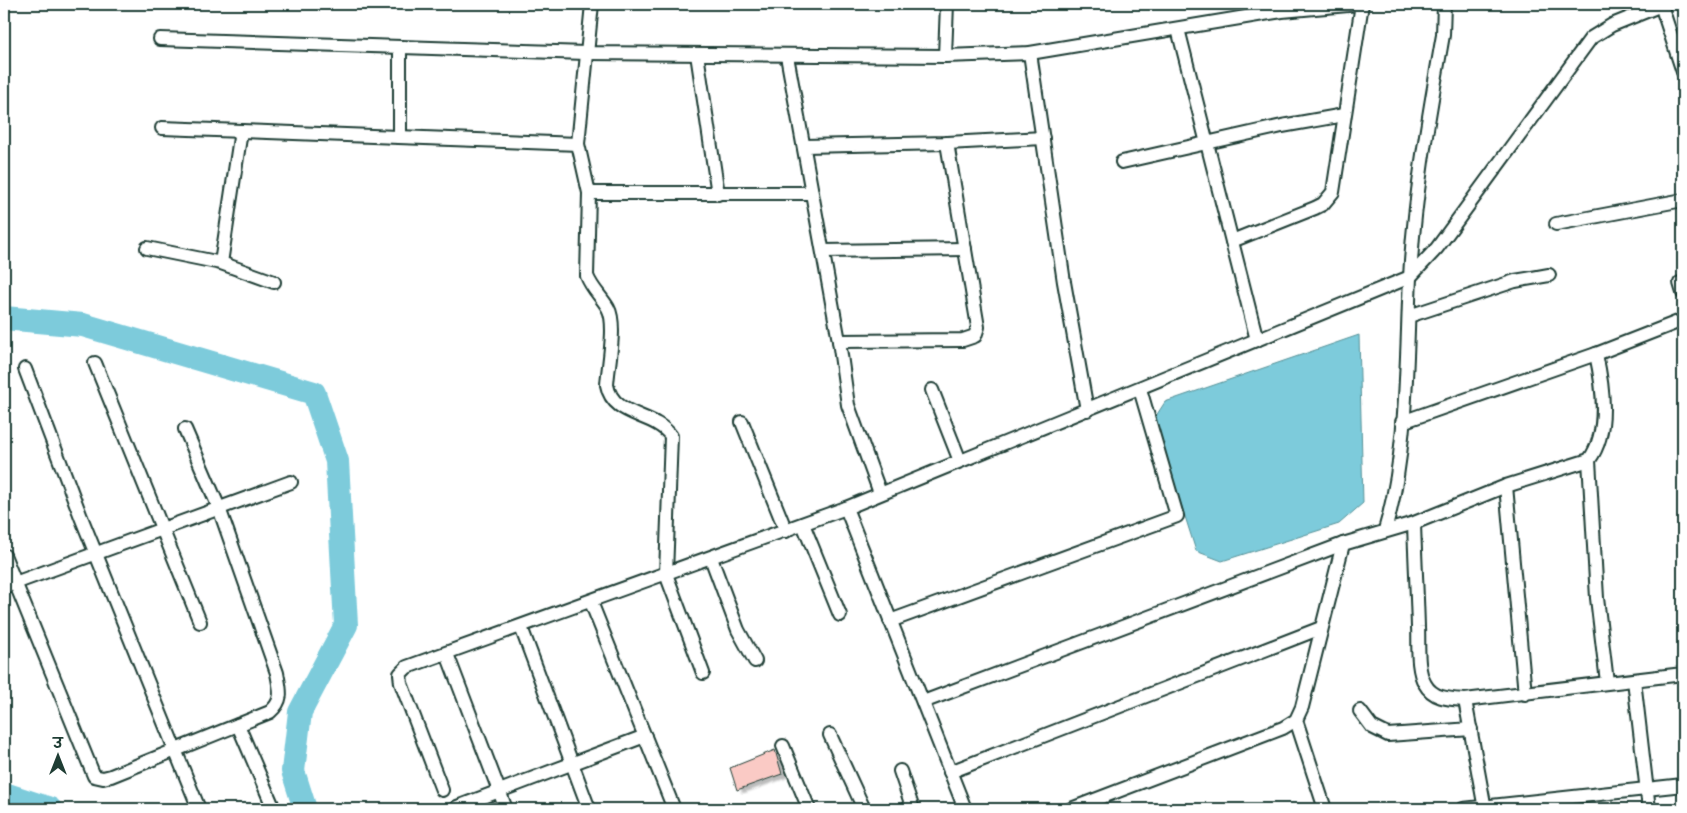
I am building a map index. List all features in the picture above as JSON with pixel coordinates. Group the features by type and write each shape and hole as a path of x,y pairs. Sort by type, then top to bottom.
{"street":[{"path":"592,4 578,144 589,193 587,276 591,287 608,308 611,319 607,385 609,395 615,403 626,410 665,427 671,436 666,574 703,673"},
{"path":"945,56 947,4"},
{"path":"160,39 586,53 945,56 1030,53 1282,12 1361,4 1335,184 1329,199 1315,208 1232,241"},
{"path":"1385,530 1396,485 1402,422 1410,277 1418,199 1443,35 1444,4"},
{"path":"442,790 401,683 400,674 407,667 591,602 846,508 1410,277 1438,248 1592,38 1612,25 1662,4 1683,72"},
{"path":"1178,29 1257,340"},
{"path":"400,47 400,137"},
{"path":"1030,53 1064,282 1087,410"},
{"path":"696,54 718,194"},
{"path":"787,56 839,341 848,405 880,494"},
{"path":"1122,162 1344,115"},
{"path":"162,128 578,144"},
{"path":"221,263 241,131"},
{"path":"804,146 947,143 1043,138"},
{"path":"839,341 963,340 975,336 978,327 947,143"},
{"path":"589,193 811,193"},
{"path":"1556,224 1683,200"},
{"path":"147,248 221,263 274,282"},
{"path":"822,251 965,249"},
{"path":"1409,316 1515,281 1549,275"},
{"path":"1402,422 1596,354 1683,320"},
{"path":"923,702 1343,544 1385,530 1414,523 1506,486 1588,460 1597,449 1601,420 1602,388 1596,354"},
{"path":"95,363 200,622"},
{"path":"25,369 199,809"},
{"path":"890,621 1177,516 1140,389"},
{"path":"932,390 960,461"},
{"path":"742,422 786,531"},
{"path":"4,555 9,585 94,776 103,778 111,776 270,712 278,705 281,697 277,673 219,508 185,429"},
{"path":"1588,460 1597,598 1607,682"},
{"path":"9,585 291,482"},
{"path":"1506,486 1525,694"},
{"path":"846,508 965,809"},
{"path":"1414,523 1421,669 1424,684 1433,693 1445,699 1466,700 1683,674"},
{"path":"803,524 840,615"},
{"path":"1071,809 1283,728 1296,720 1302,707 1343,544"},
{"path":"710,558 738,630 755,662"},
{"path":"591,602 674,809"},
{"path":"521,627 571,764 590,809"},
{"path":"950,772 1321,628"},
{"path":"447,654 506,809"},
{"path":"1634,680 1649,809"},
{"path":"1466,700 1485,808"},
{"path":"1360,711 1372,727 1388,735 1471,729"},
{"path":"1296,720 1325,809"},
{"path":"238,725 274,809"},
{"path":"830,734 864,809"},
{"path":"457,807 645,736"},
{"path":"783,746 809,809"},
{"path":"900,771 913,809"},
{"path":"1463,809 1683,785"}],"water":[{"path":"1359,335 1363,503 1339,524 1222,561 1196,551 1154,419 1165,402"}],"building":[{"path":"775,750 782,774 737,790 730,768"}],"waterway":[{"path":"4,318 83,325 314,393 337,461 346,625 300,712 293,771 305,809"},
{"path":"4,794 50,809"}]}
